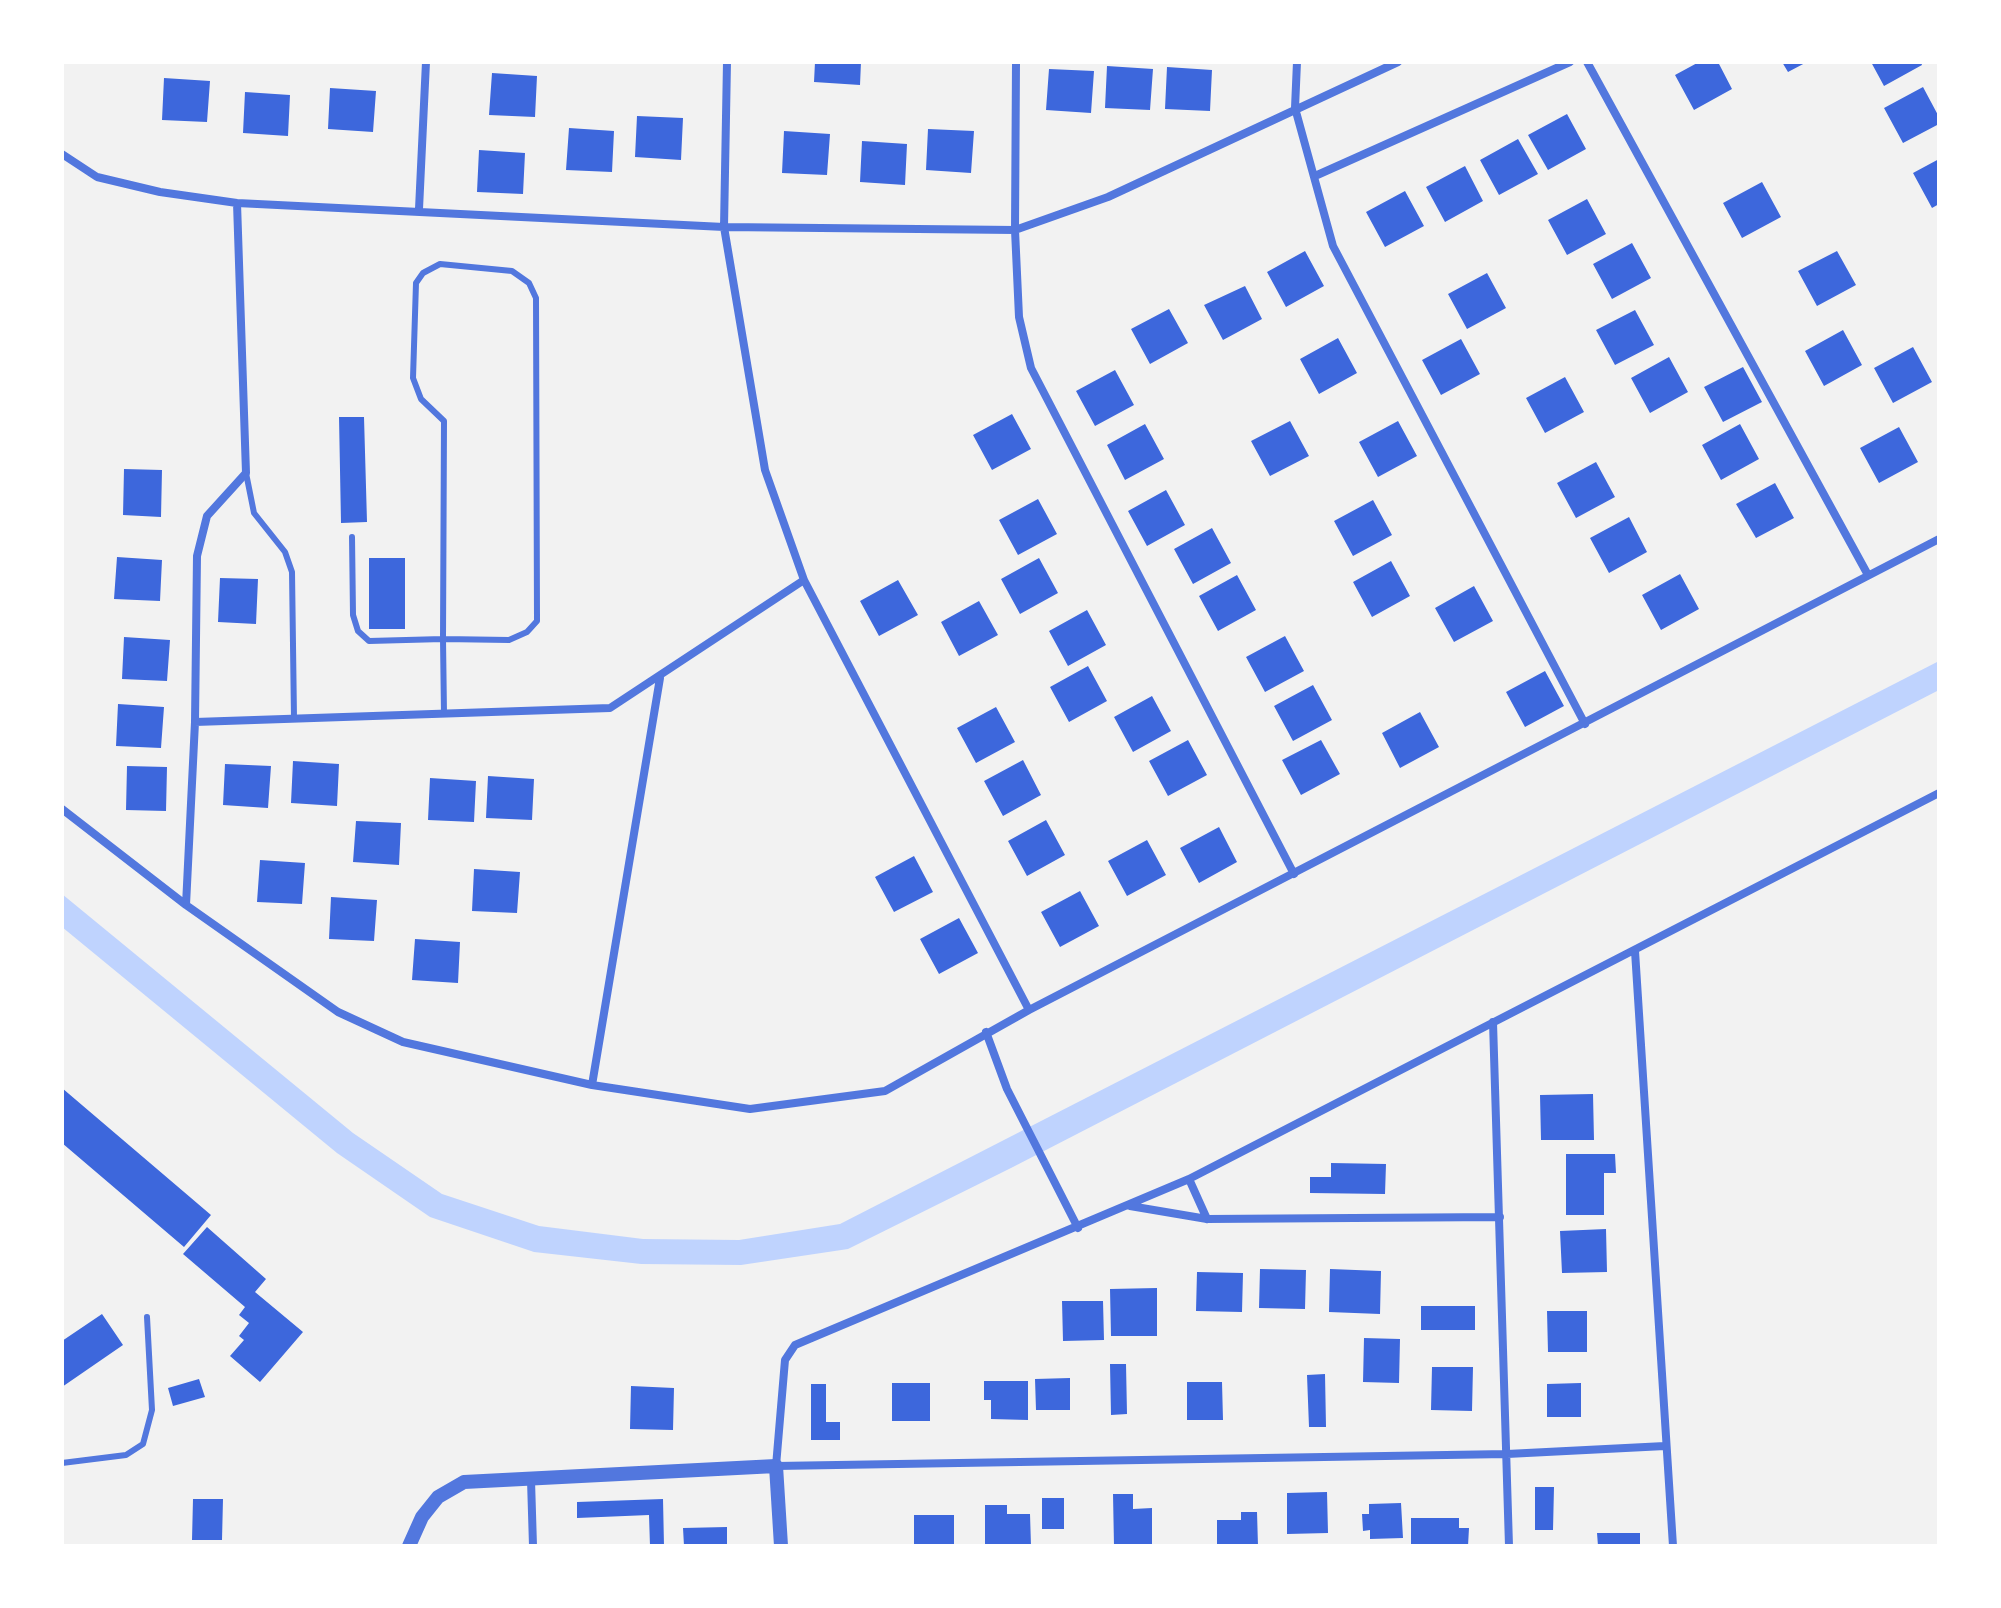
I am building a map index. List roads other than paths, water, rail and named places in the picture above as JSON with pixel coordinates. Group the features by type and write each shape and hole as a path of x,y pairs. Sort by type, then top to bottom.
{"street":[{"path":"419,209 426,62"},
{"path":"727,62 724,227 765,470 804,580 1029,1010"},
{"path":"1016,62 1015,230 1019,317 1031,368 1294,874"},
{"path":"1297,62 1295,108 1333,246 1585,724"},
{"path":"62,154 97,177 160,192 237,203 419,209 724,227 1015,230 1108,197 1398,62"},
{"path":"1315,176 1570,62"},
{"path":"1587,62 1868,575"},
{"path":"186,905 195,722 197,556 207,516 246,473 237,203"},
{"path":"62,809 186,905 338,1012 403,1042 592,1085 750,1109 885,1091 986,1032 1939,539"},
{"path":"195,722 610,708 660,678 804,580"},
{"path":"592,1085 660,678"},
{"path":"781,1546 776,1466 785,1360 795,1345 1189,1179 1939,793"},
{"path":"1635,951 1673,1546"},
{"path":"1493,1022 1509,1546"},
{"path":"986,1032 1007,1089 1078,1228"},
{"path":"1189,1179 1207,1219"},
{"path":"1129,1205 1207,1219 1500,1217"},
{"path":"409,1546 422,1517 438,1497 464,1482 776,1466 1507,1454 1665,1446"},
{"path":"531,1480 533,1546"}],"lane":[{"path":"352,537 353,615 358,631 369,641 443,639 509,640 527,632 537,621 536,298 529,283 512,271 440,264 423,273 416,283 413,378 421,399 444,421 443,639 444,714"},
{"path":"246,473 254,513 285,552 292,572 294,718"},
{"path":"62,1463 126,1455 143,1444 152,1410 147,1317"}],"water":[{"path":"1939,661 1939,690 1011,1168 848,1249 741,1265 641,1264 534,1252 430,1217 337,1153 62,927 62,894 353,1133 442,1194 539,1226 643,1239 739,1240 840,1224"}]}
